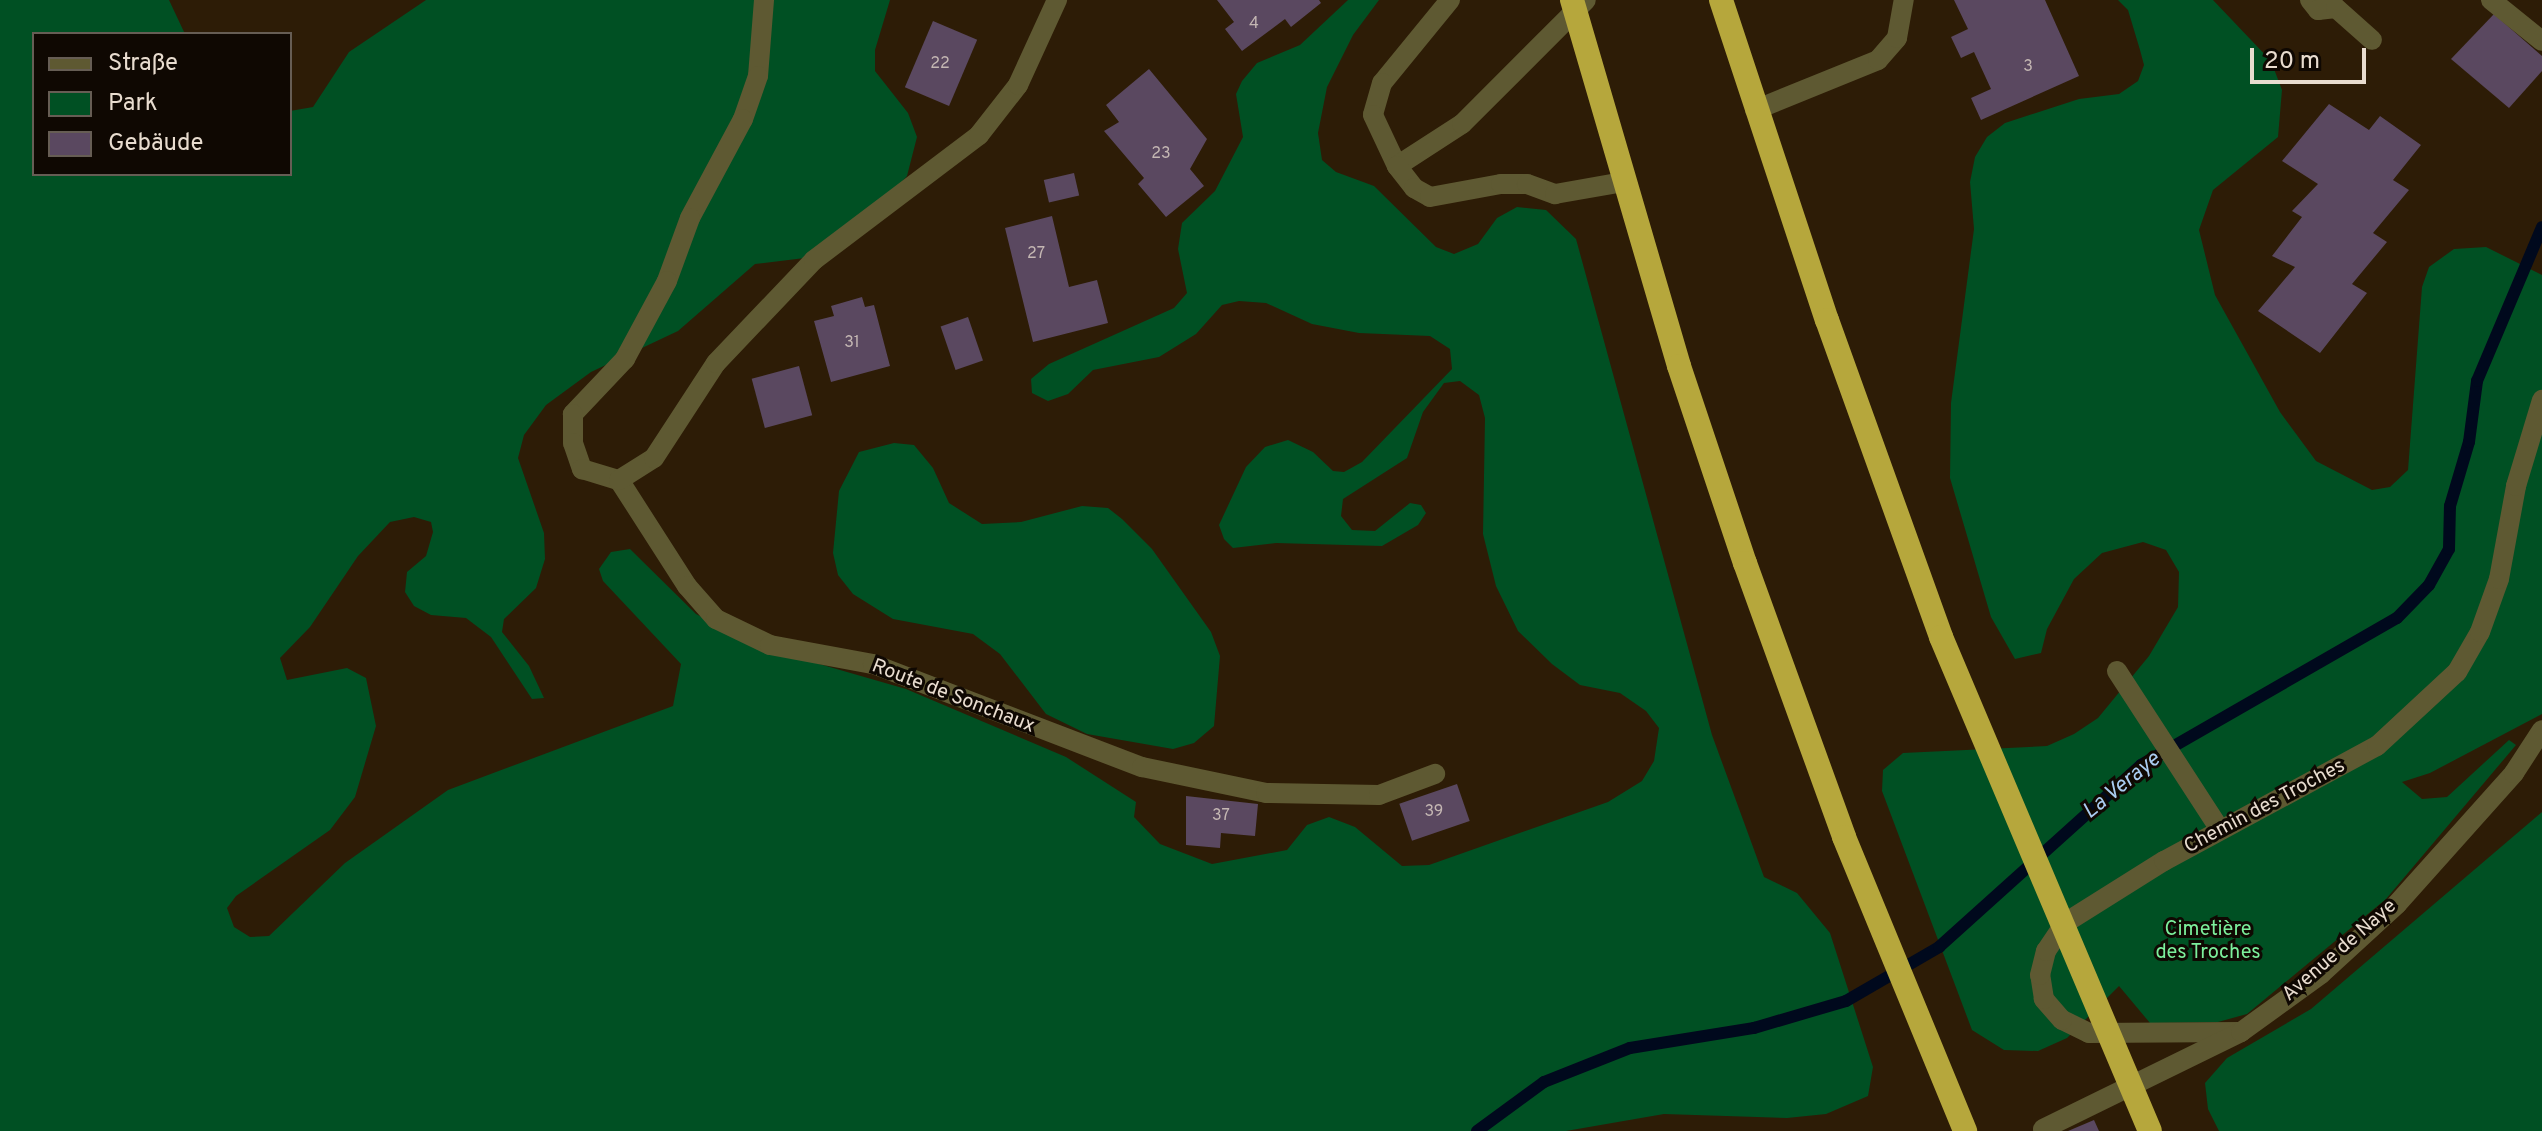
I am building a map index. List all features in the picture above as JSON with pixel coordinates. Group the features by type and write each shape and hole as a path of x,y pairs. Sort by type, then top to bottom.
{"highway":[{"path":"1572,0 1624,182 1745,563 1844,837 1965,1131"},
{"path":"1721,0 1755,110 1941,637 2150,1131"}],"street":[{"path":"764,0 758,76 743,119 625,359 573,414 573,443 582,469 619,480 654,458 716,363 814,260 979,135 1018,85 1057,0"},
{"path":"1450,0 1382,83 1373,115 1397,166 1414,188 1430,197 1501,184 1527,184 1555,194 1624,182"},
{"path":"1397,166 1462,124 1586,0"},
{"path":"1755,110 1878,60 1897,38 1904,0"},
{"path":"2310,0 2318,10 2336,8 2372,40"},
{"path":"2491,0 2542,41"},
{"name":"Chemin des Troches","path":"2241,1032 2089,1033 2062,1020 2044,999 2040,975 2046,951 2065,923 2219,828 2377,746 2457,672 2480,632 2499,579 2516,486 2542,400"},
{"name":"Route de Sonchaux","path":"619,480 687,586 716,619 770,645 873,664 1142,767 1238,788 1324,798 1379,795 1435,774"},
{"path":"2117,671 2219,828"},
{"name":"Avenue de Naye","path":"2043,1129 2241,1032 2321,974 2397,904 2514,773 2542,730"}],"green space":[{"path":"0,0 169,0 184,32 32,32 32,176 292,176 292,111 313,107 349,52 426,0 890,0 875,50 875,71 908,113 917,137 907,176 851,238 829,255 755,264 678,331 591,372 546,405 524,435 518,458 544,533 545,559 536,588 504,619 502,632 529,666 544,698 532,699 491,637 466,618 431,615 414,606 405,592 407,572 426,556 433,532 431,522 414,517 390,522 358,556 310,627 280,658 287,680 347,668 366,678 376,726 355,797 330,830 236,896 227,908 234,927 250,937 269,936 345,863 448,790 673,706 681,664 603,581 599,569 611,552 630,549 696,614 757,646 906,689 1066,757 1136,802 1134,817 1160,844 1212,864 1287,850 1307,825 1329,817 1355,827 1402,866 1429,865 1608,802 1642,781 1654,761 1659,728 1646,711 1620,693 1580,685 1552,664 1518,631 1496,586 1483,534 1485,418 1479,395 1460,381 1444,383 1423,412 1407,458 1343,499 1341,516 1352,530 1375,531 1410,503 1421,505 1426,513 1418,525 1382,546 1276,543 1233,548 1224,539 1219,525 1246,467 1265,447 1288,440 1313,452 1333,471 1344,472 1362,462 1452,369 1450,349 1430,336 1359,333 1312,324 1266,303 1239,301 1222,305 1196,334 1159,357 1093,370 1068,394 1048,401 1032,393 1031,379 1049,364 1174,308 1187,293 1178,249 1182,223 1215,191 1243,137 1236,94 1242,81 1257,63 1300,45 1348,0 1379,0 1353,35 1327,87 1318,133 1322,160 1336,172 1374,186 1436,247 1454,254 1478,244 1497,218 1517,207 1546,210 1576,239 1712,735 1764,877 1797,893 1830,933 1873,1067 1868,1096 1826,1114 1787,1118 1664,1114 1566,1131 0,1131"},
{"name":"Cimetière des Troches","path":"2118,0 2213,0 2271,61 2282,90 2278,137 2213,190 2199,230 2215,295 2280,412 2316,461 2372,490 2390,487 2408,470 2422,287 2429,267 2454,249 2486,247 2542,275 2542,714 2430,773 2402,782 2422,799 2447,797 2509,740 2516,745 2386,899 2247,1014 2218,1022 2150,1023 2119,986 2067,1038 2038,1051 2004,1050 1972,1030 1882,791 1883,770 1903,753 2047,746 2074,734 2098,718 2149,656 2178,607 2179,572 2166,550 2143,542 2102,553 2074,579 2047,629 2041,653 2015,659 1991,617 1950,478 1951,403 1974,229 1970,182 1975,157 1987,137 2005,123 2079,99 2119,94 2138,81 2144,65 2128,10"},
{"path":"894,443 914,445 933,468 949,503 982,524 1021,522 1082,506 1108,508 1122,519 1152,549 1211,632 1220,656 1214,726 1194,743 1173,749 1087,734 1046,714 1000,654 973,634 893,619 853,594 838,575 833,553 839,491 859,452"},
{"path":"2542,812 2542,1131 2219,1131 2208,1109 2205,1083 2227,1058 2311,1009"}],"building":[{"path":"1217,0 1319,0 1321,3 1291,27 1285,19 1242,51 1225,29 1234,22"},
{"path":"1954,0 2045,0 2079,76 1981,120 1971,98 1991,89 1974,52 1961,58 1951,37 1968,29"},
{"path":"2494,14 2542,56 2542,71 2509,108 2451,59"},
{"path":"933,21 977,40 949,106 905,87"},
{"path":"1149,69 1207,139 1190,169 1204,186 1166,217 1138,184 1144,178 1104,131 1119,122 1106,105"},
{"path":"2329,104 2369,130 2380,116 2421,145 2393,180 2409,190 2373,233 2387,242 2352,284 2367,293 2320,353 2258,311 2295,267 2272,256 2302,217 2292,211 2318,184 2282,161"},
{"path":"1074,173 1079,195 1049,202 1044,180"},
{"path":"1052,216 1069,287 1097,280 1108,323 1033,342 1005,228"},
{"path":"862,297 865,307 874,305 890,366 831,382 814,321 834,316 831,306"},
{"path":"968,317 983,360 956,370 941,326"},
{"path":"799,366 812,415 765,428 752,379"},
{"path":"1457,784 1470,821 1412,841 1399,804"},
{"path":"1186,796 1258,804 1255,836 1221,833 1220,848 1186,845"},
{"path":"2094,1120 2099,1131 2068,1131"}],"waterway":[{"name":"La Veraye","path":"1477,1131 1544,1082 1630,1048 1754,1028 1846,1001 1939,947 2141,765 2397,618 2429,585 2449,549 2450,506 2469,442 2477,381 2542,227"}]}
